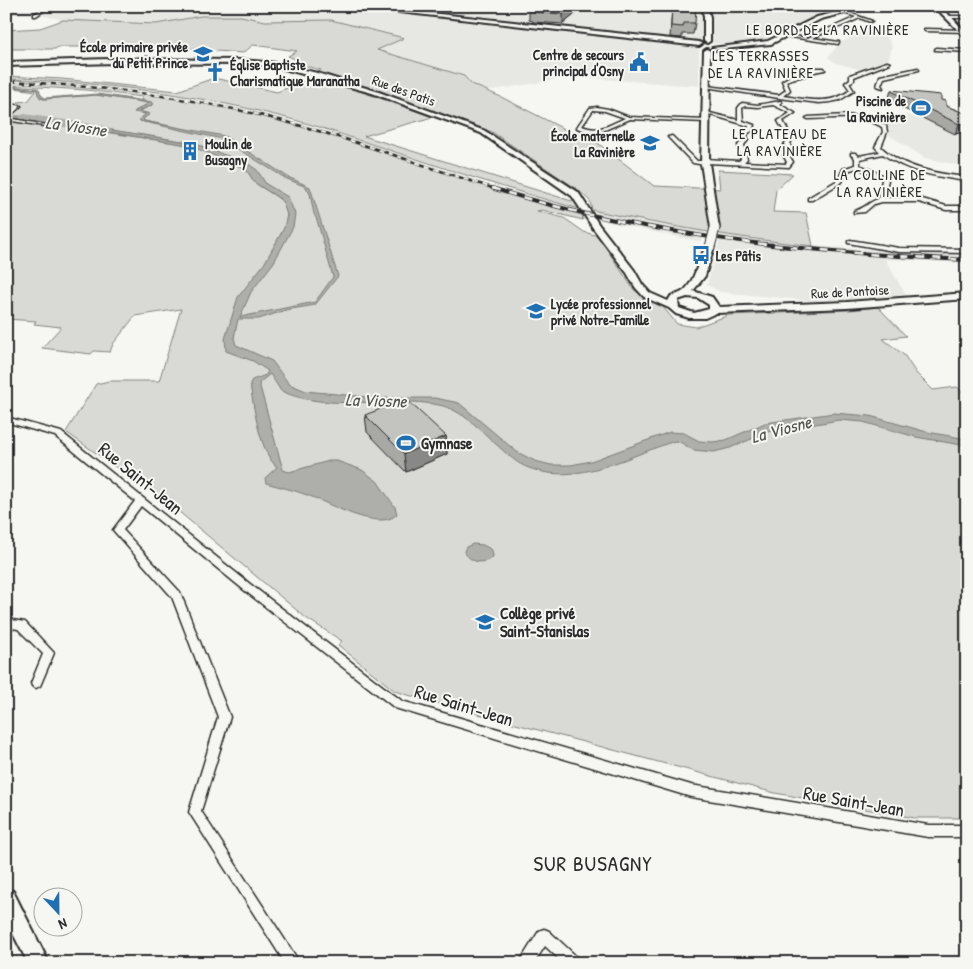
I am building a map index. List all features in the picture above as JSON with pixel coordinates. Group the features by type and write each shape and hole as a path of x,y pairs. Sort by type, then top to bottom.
{"main road":[{"path":"237,6 348,6 373,8 728,47 766,44 816,20 871,6"},
{"path":"365,6 373,8"},
{"path":"704,6 707,17 705,162 715,228 700,276 686,294 673,302 682,314 690,316 700,316 709,302"},
{"path":"929,6 942,12 964,31 967,37"},
{"name":"Rue des Patis","path":"109,61 242,62 277,66 315,74 374,92 483,132 573,192 647,295 673,302"},
{"name":"Rue des Patis","path":"6,64 109,61 179,62"},
{"path":"700,276 709,302"},
{"path":"686,294 709,302"},
{"name":"Rue de Pontoise","path":"709,302 757,307 847,305 967,296"},
{"name":"Rue de Pontoise","path":"944,298 967,303"},
{"path":"6,898 20,929 39,963"}],"street":[{"path":"35,15 48,6"},
{"path":"937,6 942,12"},
{"path":"845,12 870,21"},
{"path":"948,17 967,17"},
{"path":"810,38 858,18"},
{"path":"925,30 964,31"},
{"path":"786,36 838,43"},
{"path":"786,44 799,38"},
{"path":"936,49 967,51"},
{"path":"143,52 161,53"},
{"path":"146,58 153,53"},
{"path":"122,60 146,58 168,62"},
{"path":"706,87 830,102 842,99 852,90 848,81 852,79 852,76 888,63"},
{"path":"780,97 788,90 784,81 793,76 809,72 814,68 824,69"},
{"path":"863,73 877,76 918,69"},
{"path":"778,70 793,76"},
{"path":"877,76 879,86 881,87"},
{"path":"739,122 741,120 740,108 744,104 758,106 782,102 786,98"},
{"path":"670,137 695,162 787,166 790,162 786,155 791,150 787,145 790,138 780,120 793,113 774,103"},
{"path":"6,104 19,106 7,117"},
{"path":"629,118 600,131 590,131 579,127 592,109 611,110 629,118 706,121"},
{"path":"706,113 752,125 750,130 744,133 746,140 741,145 744,159 740,163"},
{"path":"7,117 44,125"},
{"path":"808,118 849,117 876,121 884,126 885,132 878,147 882,153 904,166 967,179"},
{"path":"858,158 882,153"},
{"path":"853,154 858,158"},
{"path":"857,166 858,158"},
{"path":"810,200 840,181 842,172 847,168 857,166 871,174 884,177 881,200"},
{"path":"856,212 863,212 872,203 881,200 919,200 946,208 967,208"},
{"path":"850,242 899,250 967,251"},
{"name":"Rue Saint-Jean","path":"6,419 58,434 247,587 400,705 691,791 928,831 967,830"},
{"path":"140,500 118,530 176,595 224,717 195,812 293,963"},
{"path":"6,623 21,625 49,653 36,683"},
{"path":"526,963 544,936 573,963"}],"shaded area":[{"path":"6,6 860,6 827,13 763,42 733,45 695,42 693,48 699,48 699,86 574,77 487,91 471,84 464,76 376,50 403,38 265,21 241,16 201,16 156,24 63,20 40,15 6,14"},
{"path":"201,16 241,16 265,21 331,20 404,38 377,50 464,76 471,84 566,130 591,138 654,186 720,189 718,170 793,174 776,190 773,212 806,213 813,246 702,231 592,210 590,201 577,189 492,132 372,89 318,72 321,70 293,63 299,61 288,56 297,51 253,45 243,53 126,46 122,49 58,47 55,49 6,49 6,30 40,28 63,20 156,24"},
{"path":"864,30 886,34 892,47 888,61 862,70 836,63 828,57 840,43"},
{"path":"6,76 62,79 177,91 214,78 277,92 317,76 433,117 364,136 578,203 580,209 529,195 318,127 262,112 153,91 80,83 6,79"},
{"path":"6,82 104,89 168,97 264,117 344,140 502,192 582,215 583,220 542,210 537,211 564,218 584,232 598,236 634,290 663,307 677,324 696,327 729,315 878,307 906,336 883,339 904,355 916,373 933,390 957,387 967,397 967,818 915,818 775,793 395,691 338,645 342,641 306,618 178,511 66,432 96,384 109,381 159,381 181,309 135,316 113,344 110,352 94,351 91,354 42,348 61,327 34,324 36,321 6,319 6,118 22,106 18,102 28,101 36,91 6,87 37,89 40,98 44,99 96,95 149,103 135,111 138,112 153,103 139,101 143,99 142,97 86,90 6,85","holes":["140,112 150,114 143,119 144,121 226,137 230,143 221,137 140,121 146,114","20,116 189,142 208,148 252,171 264,186 287,203 289,226 284,228 287,212 281,201 256,183 245,170 218,155 188,145 8,117"]},
{"path":"888,116 916,116 958,135 967,134 967,167 925,158 889,135"},
{"path":"595,210 653,223 705,231 701,241 681,238 599,220"},
{"path":"721,234 813,246 967,255 967,263 885,259 907,297 814,301 721,292 707,285"}],"water":[{"path":"6,86 39,89 41,95 45,98 98,94 152,102 152,105 139,111 150,114 143,119 144,121 224,136 288,177 310,187 338,276 315,305 286,310 259,319 238,319 234,338 236,345 272,361 289,384 306,391 377,398 435,398 459,403 517,452 535,461 551,465 571,465 591,461 670,432 684,433 699,441 713,442 726,440 765,423 834,413 870,416 927,432 967,439 967,446 916,437 863,422 839,420 768,432 730,448 714,452 693,450 675,441 603,467 566,474 547,473 529,468 516,461 464,416 448,408 420,402 339,402 300,398 281,391 270,374 259,383 283,470 289,472 329,461 337,461 362,470 377,481 395,507 397,514 389,519 366,518 302,493 266,483 265,478 277,467 266,451 262,440 255,416 250,383 252,380 266,375 268,371 253,361 226,351 225,339 238,297 264,264 284,228 287,215 282,200 255,183 247,171 237,165 188,145 35,120 7,118 14,116 37,118 192,143 247,163 257,170 266,184 288,197 295,214 293,227 274,262 251,292 240,317 315,302 333,277 310,194 306,187 285,178 230,144 227,140 140,121 146,114 134,112 149,103 96,95 44,99 38,95 37,89"},
{"path":"473,544 483,545 492,550 493,557 481,562 473,560 464,551 466,547"}],"building":[{"path":"534,6 572,6 563,14 529,10"},
{"path":"672,6 696,6 695,23 684,23 683,27 671,26"},
{"path":"891,90 941,95 941,100 946,101 946,106 967,114 967,123 959,124"},
{"path":"406,399 446,436 404,454 365,415"}],"waterway":[{"name":"La Viosne","path":"24,117 105,130"}],"railway":[{"path":"6,81 171,97 236,109 325,133 496,189"},
{"path":"492,188 550,205 609,219 727,239 787,247 967,260"}],"place":[{"name":"École primaire privée du Petit Prince","path":"203,54"},
{"name":"Centre de secours principal d'Osny","path":"639,62"},
{"name":"Église Baptiste Charismatique Maranatha","path":"215,72"},
{"name":"Piscine de la Ravinière","path":"921,108"},
{"name":"École maternelle La Ravinière","path":"650,143"},
{"name":"Moulin de Busagny","path":"190,151"},
{"name":"Les Pâtis","path":"701,255"},
{"name":"Lycée professionnel privé Notre-Famille","path":"536,311"},
{"name":"Gymnase","path":"406,443"},
{"name":"Collège privé Saint-Stanislas","path":"485,622"}],"district":[{"name":"LE BORD DE LA RAVINIÈRE","path":"828,29"},
{"name":"LES TERRASSES DE LA RAVINIÈRE","path":"761,64"},
{"name":"LE PLATEAU DE LA RAVINIÈRE","path":"780,142"},
{"name":"LA COLLINE DE LA RAVINIÈRE","path":"880,182"},
{"name":"SUR BUSAGNY","path":"593,863"}]}
